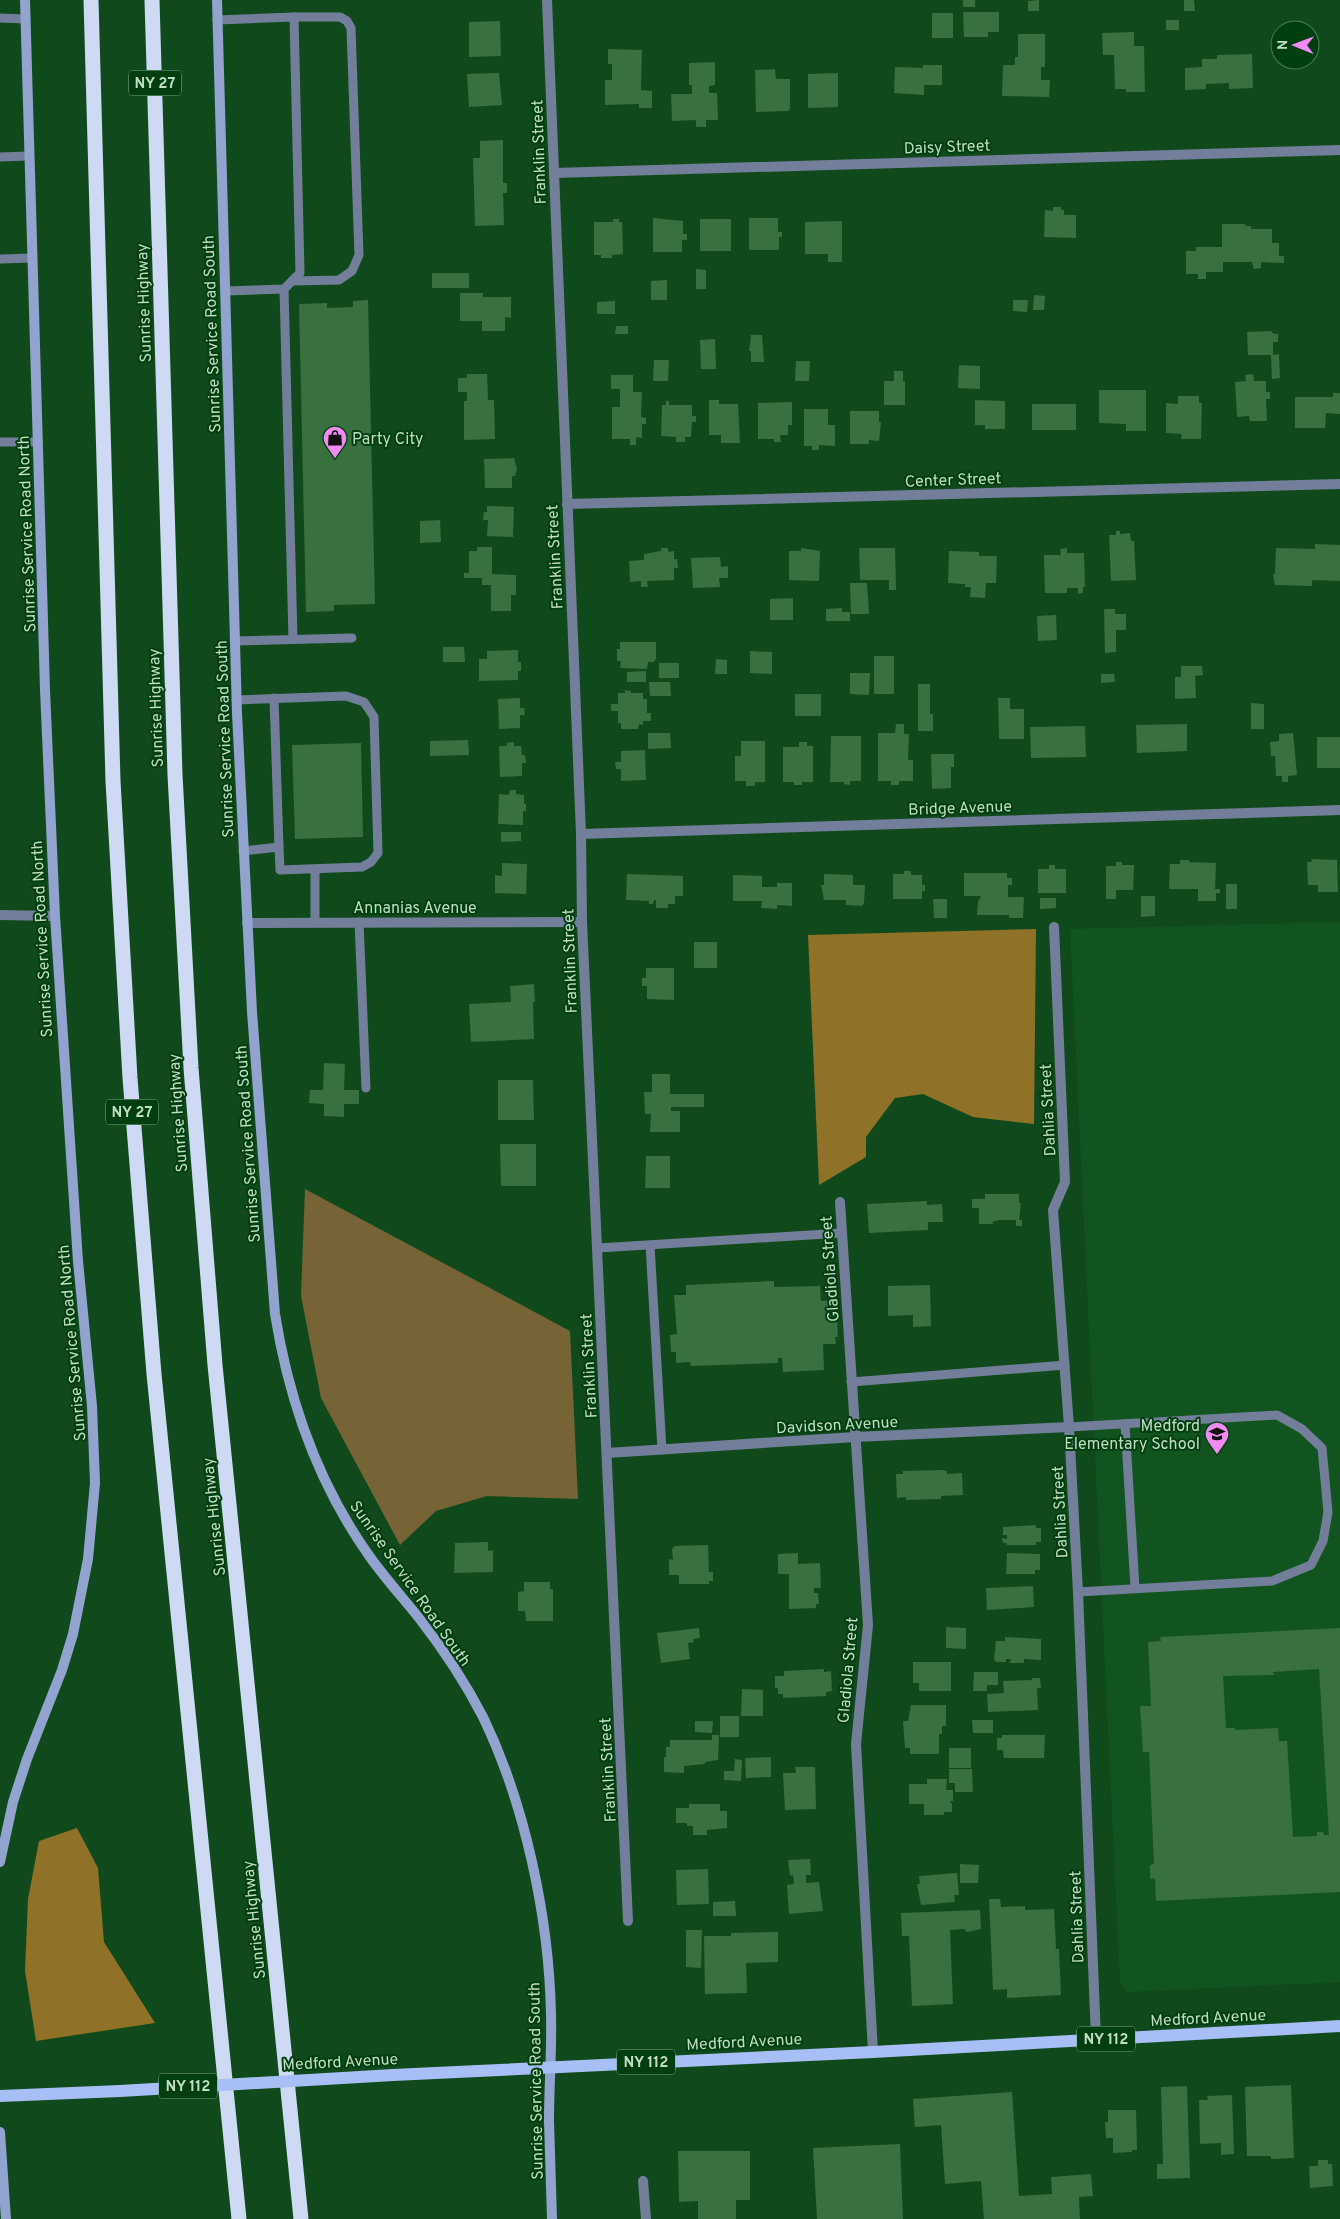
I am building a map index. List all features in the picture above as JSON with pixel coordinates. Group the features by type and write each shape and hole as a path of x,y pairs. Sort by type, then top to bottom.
{"highway":[{"name":"NY 27","path":"91,0 113,781 128,1048 155,1384 239,2219"},
{"name":"Sunrise Highway","path":"152,0 174,765 190,1068 215,1365 301,2219"}],"main road":[{"name":"Sunrise Service Road North","path":"0,1862 13,1802 73,1634 88,1559 95,1483 92,1406 77,1242 55,916 25,0"},
{"name":"Sunrise Service Road South","path":"217,0 236,700 247,923 271,1278 281,1352 290,1391 301,1425 316,1461 344,1516 371,1559 440,1647 481,1714 498,1749 523,1824 539,1896 551,2012 549,2118 552,2219"},
{"name":"Medford Avenue","path":"0,2096 551,2066 873,2052 1340,2026"},
{"path":"0,2132 6,2219"}],"street":[{"name":"Franklin Street","path":"547,0 566,504 581,834 582,922 628,1921"},
{"name":"Daisy Street","path":"554,173 1340,150"},
{"name":"Center Street","path":"566,504 1340,484"},
{"name":"Bridge Avenue","path":"581,834 1340,810"},
{"path":"0,916 55,916"},
{"name":"Annanias Avenue","path":"247,923 582,922"},
{"name":"Dahlia Street","path":"1054,927 1065,1182 1053,1210 1069,1427 1078,1592 1096,2039"},
{"name":"Gladiola Street","path":"840,1202 868,1625 856,1744 873,2052"},
{"name":"Davidson Avenue","path":"607,1453 855,1437 1069,1427"},
{"path":"643,2181 646,2219"}],"lane":[{"path":"225,292 284,289 300,272 294,17"},
{"path":"217,20 340,17 347,21 351,28 359,255 352,271 339,280 292,281"},
{"path":"0,18 26,19"},
{"path":"0,157 29,156"},
{"path":"0,259 32,258"},
{"path":"284,289 293,639"},
{"path":"0,442 38,442"},
{"path":"235,641 352,638"},
{"path":"236,700 274,698 346,696 364,702 374,717 378,853 371,862 362,867 280,870 274,698"},
{"path":"244,851 278,848"},
{"path":"315,869 315,922"},
{"path":"359,922 366,1088"},
{"path":"598,1248 842,1233"},
{"path":"650,1245 662,1450"},
{"path":"851,1382 1064,1365"},
{"path":"1069,1427 1277,1415 1302,1429 1322,1448 1328,1512 1323,1541 1311,1566 1272,1581 1078,1592"},
{"path":"1125,1424 1135,1588"}],"shaded area":[{"name":"Medford Elementary School","path":"1340,922 1340,1982 1127,1992 1120,1982 1070,929"},
{"path":"1036,929 1034,1124 973,1117 923,1094 895,1098 866,1137 866,1157 819,1185 808,935"},
{"path":"305,1189 570,1331 578,1499 487,1496 436,1511 400,1545 321,1398 301,1296"},
{"path":"77,1828 98,1868 104,1942 155,2023 36,2041 25,1971 28,1899 39,1841"}],"building":[{"path":"963,0 975,0 975,7 963,7"},
{"path":"1039,0 1039,11 1028,11 1028,1"},
{"path":"1184,0 1194,0 1195,11 1184,11"},
{"path":"963,12 999,12 999,32 988,32 988,37 964,37"},
{"path":"932,13 953,13 953,38 932,38"},
{"path":"1166,20 1179,20 1179,30 1166,30"},
{"path":"500,21 501,56 469,57 469,22"},
{"path":"1134,32 1134,46 1144,46 1145,92 1126,92 1126,89 1115,89 1114,55 1103,55 1102,33"},
{"path":"1018,34 1045,34 1045,67 1041,67 1041,80 1050,80 1049,97 1002,96 1003,65 1015,65 1015,57 1018,57"},
{"path":"608,49 642,50 641,90 652,91 652,108 639,108 639,104 605,105 605,80 612,80 612,64 608,64"},
{"path":"1252,54 1253,88 1229,89 1229,83 1206,84 1206,89 1185,90 1185,68 1202,67 1202,59 1217,59 1217,55"},
{"path":"715,62 715,85 709,86 709,93 717,93 718,120 706,120 706,127 696,127 696,120 672,121 671,94 692,94 692,85 689,85 689,63"},
{"path":"923,65 942,65 942,85 924,85 924,95 894,93 895,67 923,68"},
{"path":"775,69 776,79 790,79 790,109 788,111 756,112 755,70"},
{"path":"499,73 502,105 469,107 467,74"},
{"path":"838,73 838,107 808,108 808,74"},
{"path":"503,140 503,183 507,183 507,193 503,193 504,225 475,226 473,158 480,158 480,141"},
{"path":"1053,207 1061,207 1061,210 1064,210 1064,215 1076,215 1076,238 1044,237 1045,210 1053,211"},
{"path":"653,218 683,221 683,234 687,234 687,240 682,240 682,252 653,252"},
{"path":"749,218 778,218 778,232 782,232 782,237 779,237 779,250 749,250"},
{"path":"613,219 619,219 619,222 622,222 623,254 612,255 612,258 601,258 601,255 594,255 594,222 613,222"},
{"path":"700,219 731,219 731,251 700,251"},
{"path":"842,221 842,262 828,262 828,254 805,254 805,222"},
{"path":"1222,224 1246,224 1245,226 1251,226 1251,229 1272,229 1272,243 1279,243 1279,256 1284,256 1284,263 1261,262 1261,268 1254,269 1252,262 1223,262 1223,272 1206,272 1206,279 1198,279 1198,274 1186,274 1186,251 1196,251 1196,247 1222,247"},
{"path":"696,269 706,270 706,289 696,289"},
{"path":"432,273 469,273 469,288 432,288"},
{"path":"667,280 667,300 651,300 651,281"},
{"path":"460,293 483,293 483,297 511,297 511,318 505,317 505,331 482,331 482,321 460,321"},
{"path":"1034,295 1045,296 1044,310 1033,310"},
{"path":"368,300 375,604 334,605 334,611 306,612 299,304 327,303 327,308 353,307 353,301"},
{"path":"1013,300 1028,300 1027,312 1013,311"},
{"path":"615,301 615,314 597,314 597,302"},
{"path":"616,326 628,326 628,334 615,334"},
{"path":"1272,331 1272,333 1278,334 1278,342 1273,342 1273,355 1279,354 1280,378 1272,379 1271,355 1248,355 1247,332"},
{"path":"751,335 762,335 764,362 751,362 751,351 749,351"},
{"path":"715,339 716,369 701,369 700,340"},
{"path":"654,360 669,360 668,381 653,381"},
{"path":"796,361 810,361 809,381 795,381"},
{"path":"959,365 980,366 980,389 958,388"},
{"path":"894,371 903,371 905,405 884,405 884,381 894,381"},
{"path":"467,374 487,374 488,400 494,400 495,439 464,440 464,401 467,401 467,392 458,392 458,378 467,378"},
{"path":"1253,374 1254,381 1266,381 1266,392 1270,392 1270,399 1266,399 1267,421 1250,421 1249,416 1237,417 1235,382 1246,381 1245,375"},
{"path":"611,375 633,375 633,392 642,392 641,417 646,418 646,424 642,424 642,438 636,437 636,445 630,445 630,439 612,439 612,407 620,407 620,389 611,389"},
{"path":"1099,390 1146,390 1146,431 1126,431 1126,424 1099,423"},
{"path":"1333,393 1340,393 1340,414 1326,413 1325,428 1295,428 1295,397 1333,397"},
{"path":"1178,396 1199,396 1199,403 1202,403 1201,439 1181,439 1182,434 1166,433 1166,403 1178,404"},
{"path":"709,400 719,400 719,404 738,404 740,443 721,443 721,435 709,435"},
{"path":"975,400 1005,401 1005,429 985,429 985,425 975,425"},
{"path":"666,401 669,401 669,405 692,405 692,416 696,416 696,422 692,422 691,437 685,437 685,442 676,442 676,437 661,436 662,405 666,405"},
{"path":"792,402 792,425 788,425 788,435 780,435 781,442 774,442 774,439 758,439 758,403"},
{"path":"1032,404 1076,404 1076,430 1032,430"},
{"path":"804,409 828,409 828,425 835,425 835,446 819,445 819,450 812,450 812,446 804,446"},
{"path":"850,411 879,411 879,422 881,422 879,441 869,440 869,444 850,444"},
{"path":"514,458 517,469 515,476 512,476 512,488 485,488 484,459"},
{"path":"487,506 514,507 513,537 487,536 488,520 483,520 484,512 487,512"},
{"path":"440,520 441,542 420,543 420,521"},
{"path":"1116,531 1120,531 1120,534 1130,533 1131,541 1134,541 1136,580 1111,581 1109,535 1116,535"},
{"path":"1315,544 1340,545 1340,581 1312,580 1312,586 1275,585 1273,574 1275,574 1276,548 1315,549"},
{"path":"477,547 492,547 492,574 516,575 516,595 511,595 511,611 491,611 491,585 482,585 482,578 464,578 464,573 469,573 469,551 477,551"},
{"path":"661,548 668,548 668,552 674,551 674,559 677,559 678,568 674,568 674,580 647,581 648,587 641,587 641,581 630,582 629,561 644,560 644,554 661,551"},
{"path":"801,548 820,551 819,581 789,580 789,551 801,551"},
{"path":"859,548 895,548 896,590 889,590 889,580 860,580"},
{"path":"1067,548 1067,553 1084,553 1085,587 1083,587 1083,593 1078,594 1078,588 1067,588 1067,593 1045,593 1044,555 1061,555 1060,549"},
{"path":"949,551 979,552 979,556 997,556 996,583 986,583 985,598 970,597 971,587 965,587 965,584 948,583"},
{"path":"720,557 721,567 728,566 728,578 719,578 720,587 693,588 691,558"},
{"path":"850,583 867,583 869,614 851,614"},
{"path":"793,598 793,620 770,620 770,599"},
{"path":"842,608 842,612 850,612 850,621 826,621 826,609"},
{"path":"1104,609 1115,609 1115,614 1126,614 1126,630 1116,630 1116,652 1105,653"},
{"path":"1056,615 1057,640 1038,641 1037,616"},
{"path":"620,642 656,642 656,659 653,662 648,662 647,669 620,668 621,661 617,661 617,649 620,649"},
{"path":"443,647 464,647 465,662 443,662"},
{"path":"518,650 518,662 521,662 521,671 518,671 518,680 479,681 479,659 487,659 487,651"},
{"path":"750,651 772,652 772,674 750,673"},
{"path":"874,656 894,656 894,694 874,694"},
{"path":"716,659 727,660 727,674 715,674"},
{"path":"659,663 679,663 679,678 659,678"},
{"path":"1181,666 1202,666 1203,675 1195,676 1196,698 1175,699 1175,677 1181,677"},
{"path":"646,671 646,682 627,682 627,672"},
{"path":"850,673 870,673 869,695 850,694"},
{"path":"1101,674 1114,674 1115,682 1101,683"},
{"path":"649,682 670,682 671,696 650,696"},
{"path":"918,684 930,684 930,714 933,714 933,731 918,731"},
{"path":"625,690 631,691 631,693 643,693 643,699 647,699 647,713 651,713 651,721 643,721 643,725 639,724 638,729 621,729 621,723 618,723 618,711 611,711 611,704 618,704 618,693 625,693"},
{"path":"795,694 821,694 821,716 795,716"},
{"path":"520,698 520,708 524,708 525,715 520,715 520,728 499,729 498,699"},
{"path":"998,698 1010,698 1010,709 1024,709 1024,739 999,739"},
{"path":"1251,703 1264,704 1264,729 1251,729"},
{"path":"896,724 904,724 904,734 909,734 908,760 913,760 913,781 899,781 899,785 891,785 891,781 878,781 878,733 895,733"},
{"path":"1187,724 1187,751 1137,753 1136,725"},
{"path":"1085,726 1086,757 1031,758 1030,727"},
{"path":"648,733 670,733 671,748 648,749"},
{"path":"1293,733 1297,775 1288,776 1288,782 1282,782 1282,776 1276,776 1275,756 1271,756 1270,742 1279,741 1279,734"},
{"path":"831,736 861,736 861,781 850,781 850,785 844,784 844,782 830,782"},
{"path":"1317,737 1340,737 1340,768 1317,768"},
{"path":"468,740 469,755 430,756 430,741"},
{"path":"741,741 765,741 765,782 755,782 755,786 746,786 746,781 735,781 735,756 741,756"},
{"path":"514,742 514,746 521,746 522,755 525,755 526,763 522,763 522,776 500,777 499,746 507,746 507,743"},
{"path":"799,742 807,742 807,746 813,746 813,782 802,782 802,785 794,785 794,782 783,782 783,747 799,747"},
{"path":"361,743 363,837 295,839 292,745"},
{"path":"645,750 646,780 621,781 621,769 616,769 615,762 621,762 621,751"},
{"path":"931,754 954,754 954,767 951,767 951,788 932,789"},
{"path":"510,790 516,790 516,794 524,795 526,811 523,811 523,825 498,824 499,794 509,795"},
{"path":"501,832 521,832 521,841 501,842"},
{"path":"1311,859 1337,860 1338,892 1318,892 1318,885 1308,885 1307,862 1312,862"},
{"path":"1180,860 1216,863 1215,889 1220,889 1220,893 1216,893 1216,901 1198,901 1198,889 1169,889 1170,864 1180,864"},
{"path":"1116,862 1122,862 1122,865 1134,865 1133,890 1116,890 1116,899 1106,899 1106,866 1116,866"},
{"path":"502,863 527,864 526,894 495,893 495,875 502,876"},
{"path":"1049,865 1055,865 1055,869 1066,869 1066,893 1038,893 1038,869 1049,869"},
{"path":"904,871 911,871 911,875 922,875 922,885 925,885 925,891 922,891 922,899 893,899 893,874 904,874"},
{"path":"964,873 1007,873 1007,878 1012,878 1012,885 1008,885 1008,897 1024,897 1023,918 1009,918 1009,915 977,915 978,902 981,896 964,896"},
{"path":"627,874 683,876 683,896 675,896 675,904 668,904 668,908 656,908 656,900 654,900 653,904 649,904 649,901 626,900"},
{"path":"824,874 853,875 853,885 865,885 864,903 862,906 846,905 846,900 824,900 821,885 824,885"},
{"path":"733,875 762,876 762,887 777,887 777,883 792,883 792,906 777,905 777,909 761,908 762,901 733,901"},
{"path":"1226,884 1237,884 1237,909 1226,909"},
{"path":"1141,896 1155,896 1155,916 1141,917"},
{"path":"1040,898 1056,898 1056,908 1040,909"},
{"path":"933,899 947,899 947,918 934,918"},
{"path":"694,942 717,942 717,968 694,968"},
{"path":"646,968 674,968 674,1000 647,999 647,986 642,986 642,978 646,978"},
{"path":"534,984 534,1039 471,1042 469,1004 511,1002 510,986"},
{"path":"324,1063 345,1064 344,1090 359,1090 359,1104 344,1104 344,1117 324,1116 324,1104 309,1103 310,1090 323,1090"},
{"path":"652,1074 670,1074 670,1094 704,1094 704,1107 671,1107 671,1111 680,1111 680,1132 650,1132 651,1114 645,1114 644,1092 652,1092"},
{"path":"498,1080 533,1080 534,1120 498,1120"},
{"path":"500,1144 536,1144 536,1186 501,1186"},
{"path":"646,1156 670,1156 670,1188 645,1188"},
{"path":"985,1194 1019,1194 1019,1203 1021,1203 1019,1220 1022,1220 1022,1226 1016,1226 1016,1220 999,1220 992,1222 993,1224 979,1224 979,1208 972,1208 972,1199 985,1199"},
{"path":"927,1201 927,1205 942,1204 943,1222 928,1222 928,1230 869,1233 867,1204"},
{"path":"774,1281 774,1287 820,1286 821,1301 833,1300 833,1318 837,1318 838,1337 835,1337 836,1344 823,1344 824,1370 783,1372 782,1358 778,1358 778,1363 691,1366 690,1362 676,1363 676,1352 671,1352 670,1335 677,1334 674,1295 686,1295 686,1285"},
{"path":"930,1285 931,1326 913,1327 913,1315 888,1316 888,1286"},
{"path":"903,1471 947,1471 947,1474 962,1473 963,1495 941,1496 941,1499 906,1500 906,1497 897,1498 896,1474 903,1474"},
{"path":"1036,1525 1036,1528 1041,1528 1041,1542 1036,1542 1036,1545 1007,1545 1007,1543 1003,1543 1002,1538 1007,1539 1007,1535 1003,1535 1003,1527"},
{"path":"488,1542 488,1551 493,1550 493,1572 454,1573 455,1543"},
{"path":"708,1545 709,1572 713,1572 713,1581 709,1581 709,1584 679,1584 679,1575 669,1575 669,1559 673,1560 672,1549 675,1546"},
{"path":"798,1553 798,1564 820,1563 821,1588 814,1588 814,1593 818,1593 819,1604 816,1604 816,1608 789,1609 789,1574 778,1574 778,1554"},
{"path":"1007,1553 1040,1554 1040,1570 1035,1570 1035,1574 1006,1574"},
{"path":"524,1582 550,1582 550,1589 553,1589 553,1621 526,1621 525,1611 518,1611 518,1592 524,1591"},
{"path":"1033,1586 1034,1607 987,1610 986,1588"},
{"path":"946,1627 966,1628 966,1649 946,1648"},
{"path":"699,1628 700,1638 693,1639 694,1642 688,1643 690,1659 661,1663 657,1633"},
{"path":"1340,1628 1340,1892 1156,1901 1155,1878 1150,1879 1150,1865 1154,1864 1149,1752 1143,1752 1140,1706 1151,1706 1148,1642 1161,1641 1160,1637","holes":["1319,1669 1329,1835 1317,1832 1317,1836 1293,1837 1287,1741 1279,1741 1278,1728 1235,1730 1235,1728 1226,1728 1223,1676 1274,1675 1273,1672"]},
{"path":"1005,1637 1041,1639 1041,1660 1024,1659 1024,1663 1010,1663 1011,1659 1006,1659 1006,1662 997,1662 994,1660 996,1641 1005,1641"},
{"path":"913,1662 951,1662 951,1691 919,1691 919,1683 913,1683"},
{"path":"824,1669 824,1672 831,1671 832,1691 826,1692 826,1696 783,1698 783,1694 778,1694 778,1688 775,1688 775,1676 784,1676 784,1671"},
{"path":"974,1672 998,1672 998,1685 987,1685 987,1691 973,1691"},
{"path":"1032,1678 1040,1678 1041,1688 1037,1688 1038,1710 988,1712 987,1694 1004,1693 1003,1681 1032,1680"},
{"path":"742,1689 763,1690 763,1716 741,1716"},
{"path":"911,1705 946,1705 946,1726 942,1726 942,1734 939,1734 939,1754 910,1754 910,1748 905,1748 903,1721 908,1721"},
{"path":"720,1716 739,1716 739,1737 720,1737"},
{"path":"972,1720 993,1720 993,1733 973,1733"},
{"path":"695,1721 713,1721 712,1733 695,1732"},
{"path":"712,1735 719,1735 718,1760 705,1762 705,1764 684,1766 684,1773 664,1772 664,1757 666,1757 666,1747 670,1747 670,1740 712,1740"},
{"path":"1002,1735 1045,1735 1044,1758 1004,1758 1003,1750 997,1750 997,1738 1002,1738"},
{"path":"949,1748 971,1748 971,1768 949,1768"},
{"path":"771,1757 771,1777 746,1778 745,1758"},
{"path":"735,1759 742,1760 741,1781 724,1780 724,1771 734,1771"},
{"path":"795,1767 815,1767 816,1809 785,1810 783,1773 796,1773"},
{"path":"949,1769 972,1769 973,1792 955,1792 955,1783 949,1783"},
{"path":"927,1779 947,1779 946,1790 953,1790 953,1801 950,1801 952,1812 944,1812 944,1815 924,1815 924,1804 909,1804 909,1784 927,1784"},
{"path":"689,1804 720,1804 720,1811 727,1811 727,1828 707,1830 707,1835 693,1835 693,1826 687,1826 687,1823 676,1823 676,1808 689,1808"},
{"path":"810,1859 811,1875 806,1875 806,1883 819,1882 823,1911 789,1914 787,1885 794,1884 793,1875 790,1876 788,1860"},
{"path":"960,1864 979,1865 978,1883 960,1883"},
{"path":"708,1869 709,1904 677,1905 676,1870"},
{"path":"957,1873 959,1895 954,1895 955,1902 921,1905 917,1884 920,1884 919,1876"},
{"path":"989,1899 1000,1899 1001,1907 1025,1906 1025,1910 1054,1909 1056,1949 1059,1949 1061,1995 1007,1998 1007,1989 993,1990"},
{"path":"735,1901 736,1916 713,1916 713,1902"},
{"path":"980,1910 981,1929 967,1932 964,1929 950,1930 953,2004 912,2006 909,1936 902,1936 901,1913"},
{"path":"686,1930 702,1930 701,1968 686,1967"},
{"path":"778,1932 778,1962 746,1963 747,1993 705,1994 704,1936 731,1936 731,1933"},
{"path":"1291,2085 1294,2158 1271,2159 1271,2156 1247,2156 1245,2087"},
{"path":"1187,2086 1190,2178 1157,2179 1157,2164 1163,2164 1161,2087"},
{"path":"1012,2092 1019,2196 1052,2194 1051,2177 1091,2174 1093,2196 1079,2197 1080,2219 984,2219 981,2181 945,2184 941,2125 915,2127 913,2099"},
{"path":"1232,2095 1234,2154 1221,2155 1221,2143 1200,2144 1199,2100 1208,2100 1207,2096"},
{"path":"1108,2110 1136,2110 1137,2150 1113,2153 1113,2138 1106,2138 1105,2122 1108,2122"},
{"path":"900,2144 903,2219 817,2219 813,2148"},
{"path":"678,2151 750,2151 750,2200 736,2200 736,2219 698,2219 698,2201 679,2202"},
{"path":"1318,2160 1328,2160 1328,2164 1332,2164 1333,2186 1310,2188 1309,2166 1318,2166"}],"place":[{"name":"Party City","path":"335,459"},
{"name":"Medford Elementary School","path":"1217,1455"}]}
